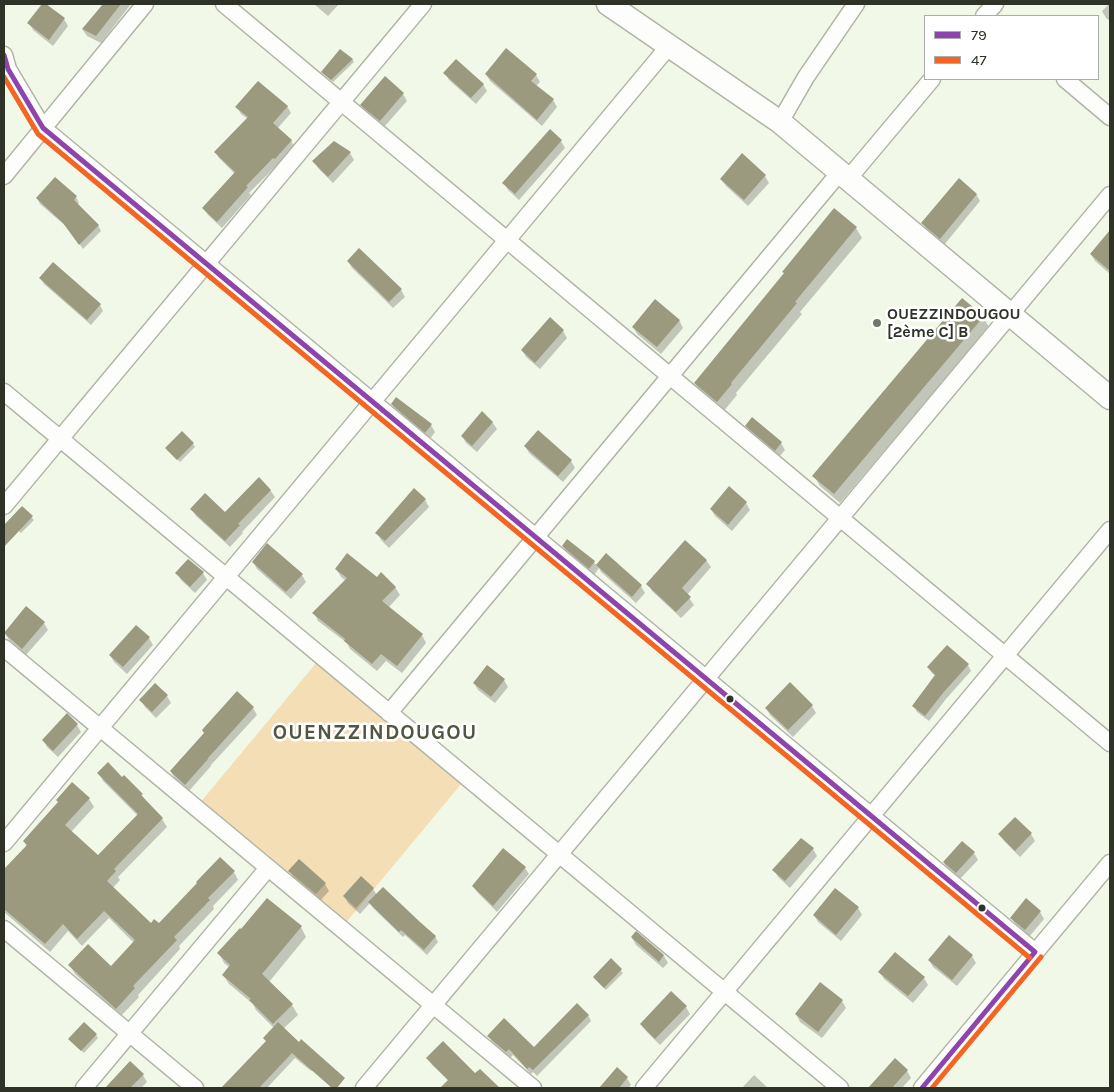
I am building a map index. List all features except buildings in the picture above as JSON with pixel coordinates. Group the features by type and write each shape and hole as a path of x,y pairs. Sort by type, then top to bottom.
{"street":[{"path":"4,176 145,4"},
{"path":"224,4 1110,742"},
{"path":"4,506 424,4"},
{"path":"608,4 780,122 1110,398"},
{"path":"780,122 806,76 856,4"},
{"path":"4,843 669,46"},
{"path":"4,55 8,69 43,128 1035,952"},
{"path":"388,712 670,376 844,175 931,80"},
{"path":"1066,80 1110,117"},
{"path":"364,1088 1110,195"},
{"path":"4,392 840,1088"},
{"path":"644,1088 1110,530"},
{"path":"4,648 533,1088"},
{"path":"922,1088 1110,862"},
{"path":"84,1088 268,868"},
{"path":"4,929 195,1088"}],"shaded area":[{"path":"317,662 462,783 344,925 199,804"}],"transit line":[{"name":"79","path":"4,55 8,69 43,128 1035,952"},
{"name":"47","path":"4,77 38,134 1030,958"},
{"name":"79","path":"922,1088 1035,952"},
{"name":"47","path":"932,1088 1041,957"}],"place":[{"name":"OUEZZINDOUGOU [2ème C] B","path":"877,323"}],"district":[{"name":"OUENZZINDOUGOU","path":"375,733"}]}
